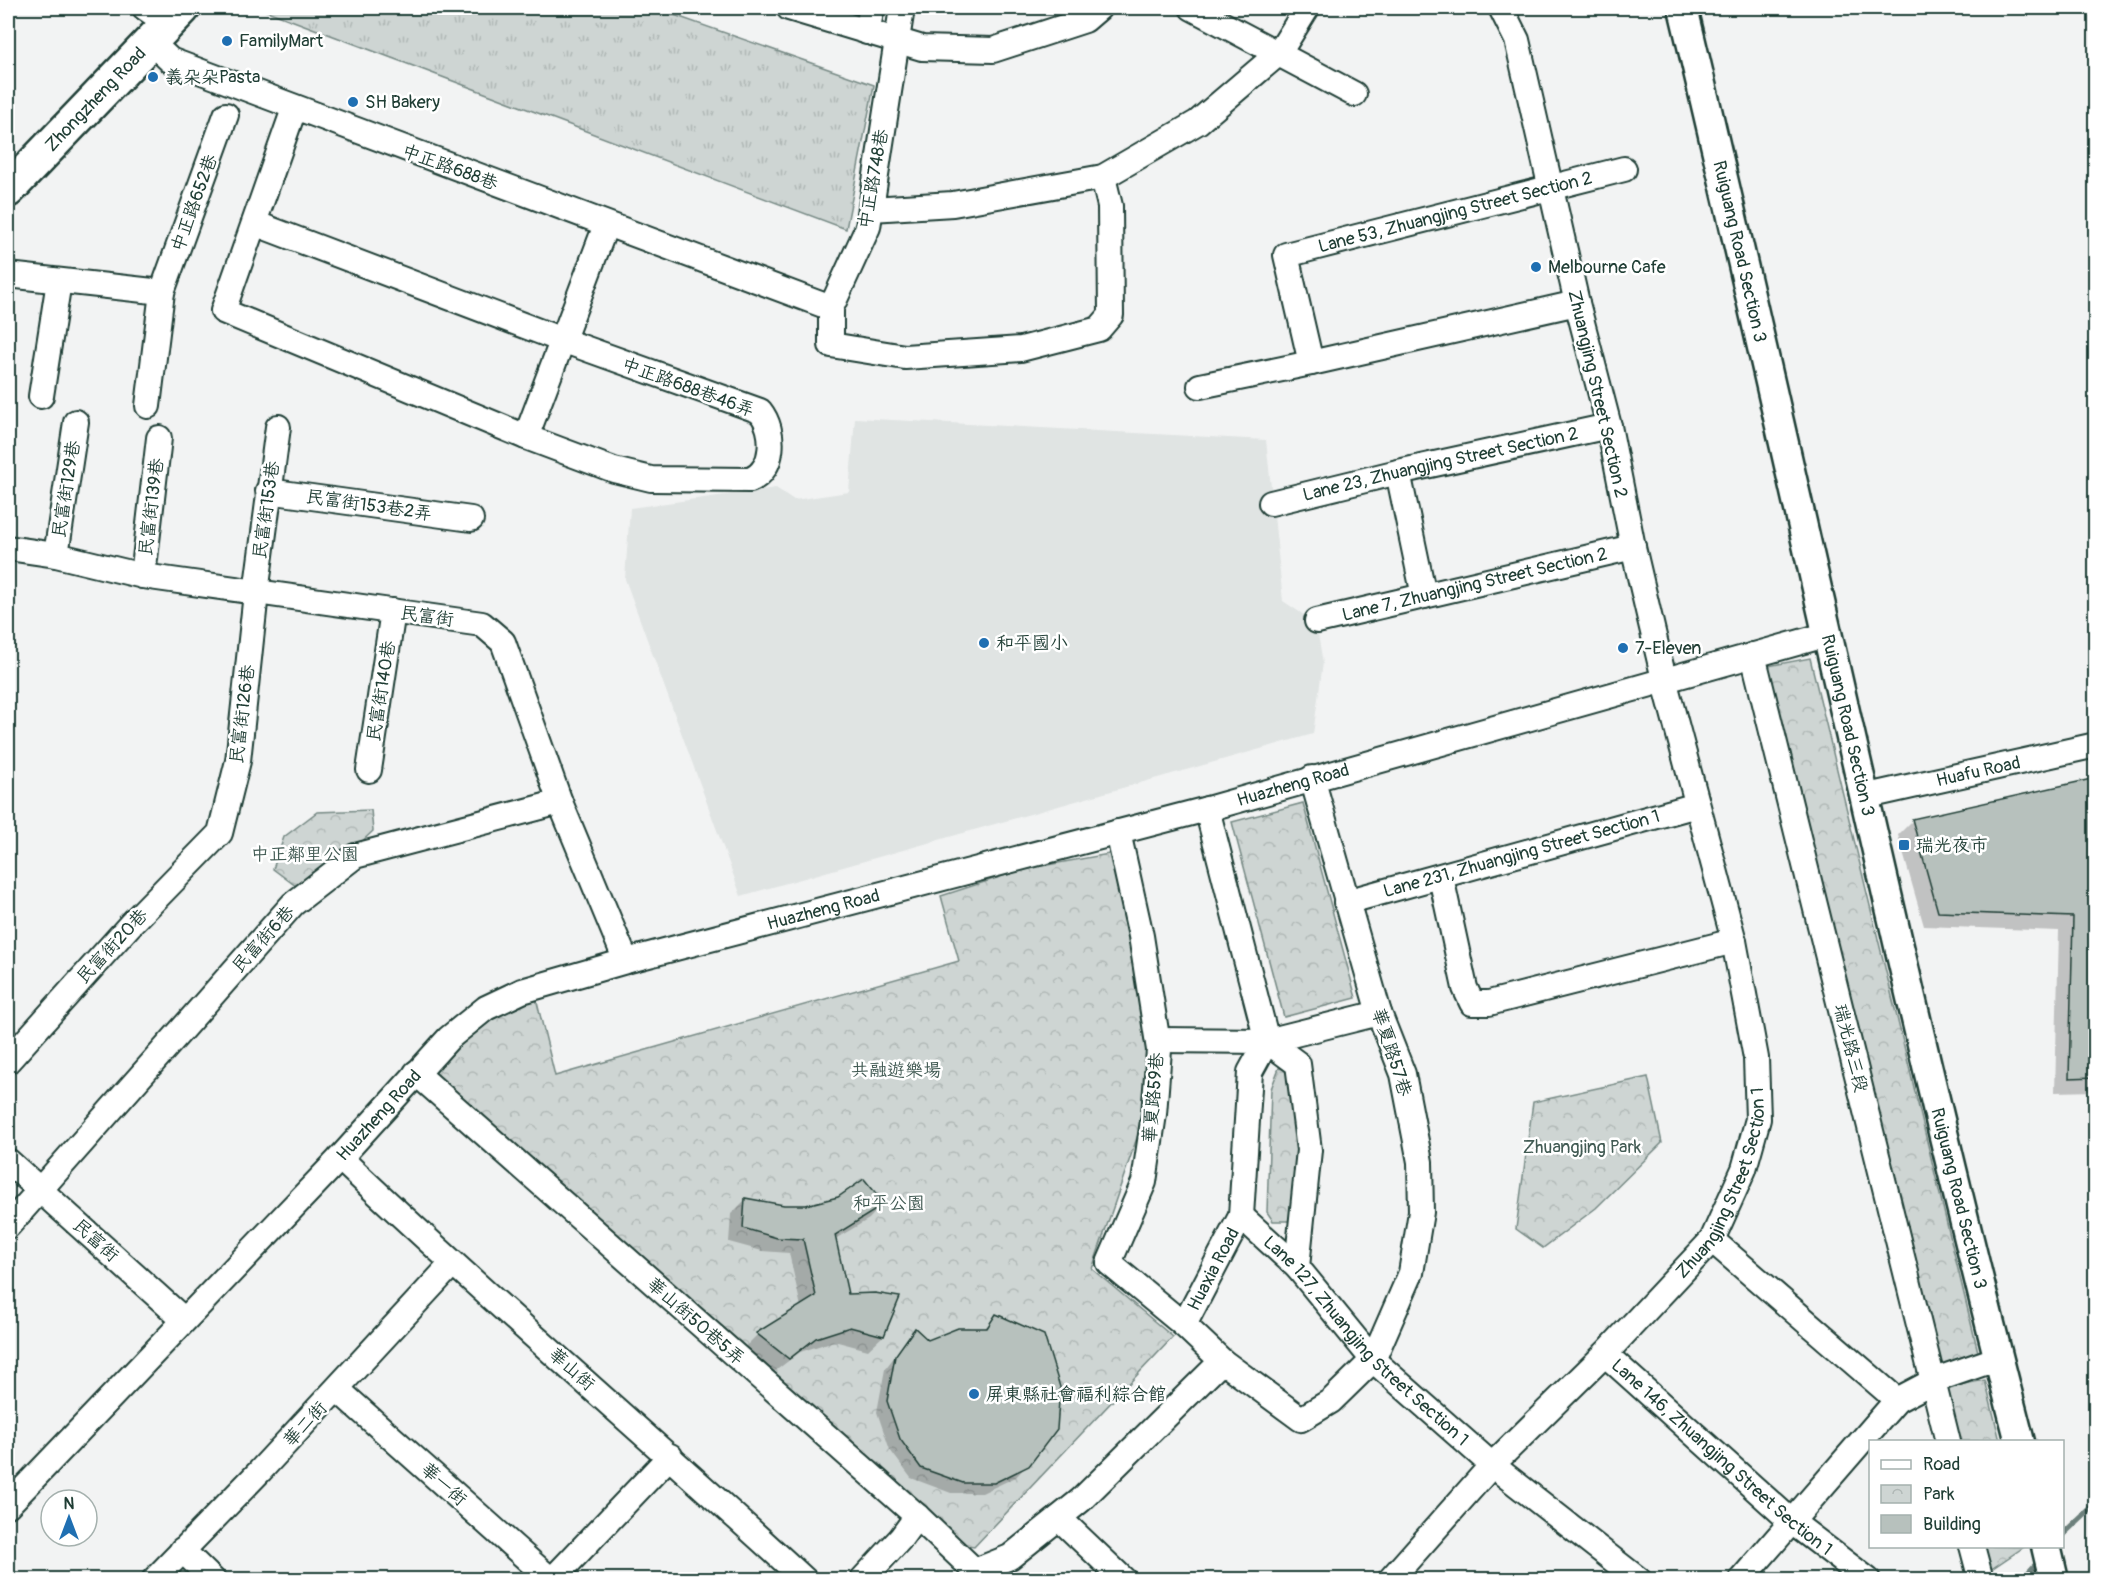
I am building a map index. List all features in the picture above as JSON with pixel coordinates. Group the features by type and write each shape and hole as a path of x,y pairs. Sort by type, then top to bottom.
{"main road":[{"name":"Zhongzheng Road","path":"8,190 162,20"}],"street":[{"path":"789,8 922,48 993,50 1085,20 1099,8"},
{"path":"867,32 872,8"},
{"name":"中正路748巷","path":"902,8 868,227 831,308 831,345 905,357 1022,349 1099,329 1111,315 1110,206 1103,177"},
{"path":"1192,8 1354,94"},
{"path":"871,209 953,204 1103,177 1198,122 1280,53 1307,8"},
{"name":"Zhuangjing Street Section 2","path":"1501,8 1517,40 1576,303 1609,426 1633,547 1664,679"},
{"name":"Ruiguang Road Section 3","path":"1683,8 1829,634 1863,797 2020,1440"},
{"name":"中正路688巷","path":"162,20 170,60 294,109 831,308"},
{"path":"254,223 294,109"},
{"name":"中正路652巷","path":"148,406 162,292 226,114"},
{"name":"Lane 53, Zhuangjing Street Section 2","path":"1311,363 1286,255 1624,169"},
{"name":"中正路688巷46弄","path":"254,223 562,340 760,411 766,419 771,434 766,468 761,476 750,480 651,479 614,470 525,437 223,310 254,223"},
{"path":"525,437 606,225"},
{"path":"8,275 162,292"},
{"path":"41,396 59,281"},
{"path":"1200,386 1576,303"},
{"name":"民富街129巷","path":"56,555 76,422"},
{"name":"Lane 23, Zhuangjing Street Section 2","path":"1271,503 1398,472 1609,426"},
{"name":"民富街153巷","path":"256,592 278,427"},
{"name":"民富街139巷","path":"142,576 159,438"},
{"path":"1398,472 1424,596"},
{"name":"民富街153巷2弄","path":"268,491 471,519"},
{"name":"Lane 7, Zhuangjing Street Section 2","path":"1317,621 1633,547"},
{"name":"民富街","path":"8,548 56,555 142,576 482,624 503,642 560,802 626,961"},
{"name":"民富街126巷","path":"219,833 238,761 256,592"},
{"name":"民富街140巷","path":"369,770 393,612"},
{"name":"Huazheng Road","path":"8,1504 340,1158 448,1038 486,1008 522,991 626,961 1207,809 1829,634"},
{"name":"瑞光路三段","path":"1753,655 1935,1380 1948,1440"},
{"name":"Zhuangjing Street Section 1","path":"1394,1578 1492,1465 1605,1354 1712,1240 1744,1169 1758,1119 1756,1058 1734,941 1664,679"},
{"name":"Huafu Road","path":"1863,797 2096,745"},
{"name":"華夏路57巷","path":"1312,778 1379,1013 1402,1074 1420,1162 1421,1212 1411,1273 1373,1360"},
{"name":"民富街6巷","path":"8,1226 293,904 355,856 560,802"},
{"name":"Lane 231, Zhuangjing Street Section 1","path":"1346,902 1697,805"},
{"path":"1207,809 1267,1041 1298,1064 1309,1150 1297,1267"},
{"name":"華夏路59巷","path":"1118,832 1141,936 1158,1040 1154,1114 1144,1182 1109,1263 1184,1325"},
{"name":"民富街20巷","path":"8,1061 130,925 219,833"},
{"path":"1441,877 1465,988 1472,1003 1489,1003 1734,941"},
{"path":"1158,1040 1267,1041 1379,1013"},
{"name":"Huaxia Road","path":"1222,1361 1184,1325 1241,1216 1250,1072 1267,1041"},
{"name":"華山街50巷5弄","path":"416,1073 917,1516 975,1571 1010,1557 1059,1518"},
{"name":"華山街","path":"340,1158 452,1264 670,1456 804,1580"},
{"name":"民富街","path":"8,1161 184,1320"},
{"name":"Lane 127, Zhuangjing Street Section 1","path":"1241,1216 1297,1267 1373,1360 1492,1465 1639,1580"},
{"path":"1712,1240 1897,1400"},
{"name":"華二街","path":"154,1580 337,1389 452,1264"},
{"name":"Lane 146, Zhuangjing Street Section 1","path":"1605,1354 1792,1522 1868,1580"},
{"path":"1741,1580 1897,1400 1935,1380 1999,1358"},
{"path":"1124,1580 1059,1518 1081,1500 1222,1361 1301,1419 1330,1401 1373,1360"},
{"name":"華一街","path":"337,1389 552,1580"},
{"path":"552,1580 670,1456"},
{"path":"862,1580 901,1538 917,1516"},
{"path":"1973,1548 1981,1580"},
{"path":"2046,1548 2054,1579"},
{"path":"182,1550 213,1580"}],"shaded area":[{"name":"和平國小","path":"855,418 1266,440 1283,601 1316,623 1323,663 1313,734 741,896 625,579 630,508 776,488 794,500 849,492"}],"green space":[{"path":"259,8 654,8 874,85 846,229"},
{"path":"1810,658 1979,1356 1938,1368 1768,666"},
{"path":"1303,803 1356,998 1284,1017 1232,822"},
{"name":"中正鄰里公園","path":"371,810 373,831 309,891 296,886 273,869 284,837 317,812"},
{"name":"和平公園","path":"1114,853 1149,1057 1141,1126 1092,1269 1173,1337 974,1547 953,1543 425,1066 466,1025 535,994 555,1076 959,961 941,896 1025,869"},
{"path":"1279,1068 1287,1070 1296,1124 1294,1214 1288,1221 1273,1221 1267,1212 1271,1089"},
{"name":"Zhuangjing Park","path":"1648,1077 1662,1143 1596,1208 1543,1248 1516,1229 1533,1102"},
{"path":"1985,1380 2000,1440 1956,1440 1943,1388"},
{"path":"1981,1548 2023,1548 1987,1572"}],"building":[{"path":"2096,778 2096,1077 2069,1078 2073,917 1938,912 1912,819"},
{"path":"864,1179 885,1204 835,1235 848,1294 875,1293 900,1297 884,1336 850,1327 816,1338 789,1359 756,1333 816,1296 803,1239 777,1238 743,1228 745,1198 784,1205 806,1205 838,1197"},
{"name":"屏東縣社會福利綜合館","path":"996,1314 1044,1335 1060,1387 1057,1429 1029,1466 994,1483 963,1483 921,1468 900,1439 887,1401 895,1356 915,1328 928,1340 958,1328 987,1328"}],"waterway":[{"path":"2064,1533 2096,1503"},
{"path":"2022,1580 2040,1560"}],"place":[{"name":"FamilyMart","path":"227,41"},
{"name":"義朵朵Pasta","path":"153,77"},
{"name":"SH Bakery","path":"353,102"},
{"name":"Melbourne Cafe","path":"1536,267"},
{"name":"和平國小","path":"984,643"},
{"name":"7-Eleven","path":"1623,648"},
{"name":"瑞光夜市","path":"1904,845"},
{"name":"屏東縣社會福利綜合館","path":"974,1394"}],"park label":[{"name":"共融遊樂場","path":"896,1070"}]}
